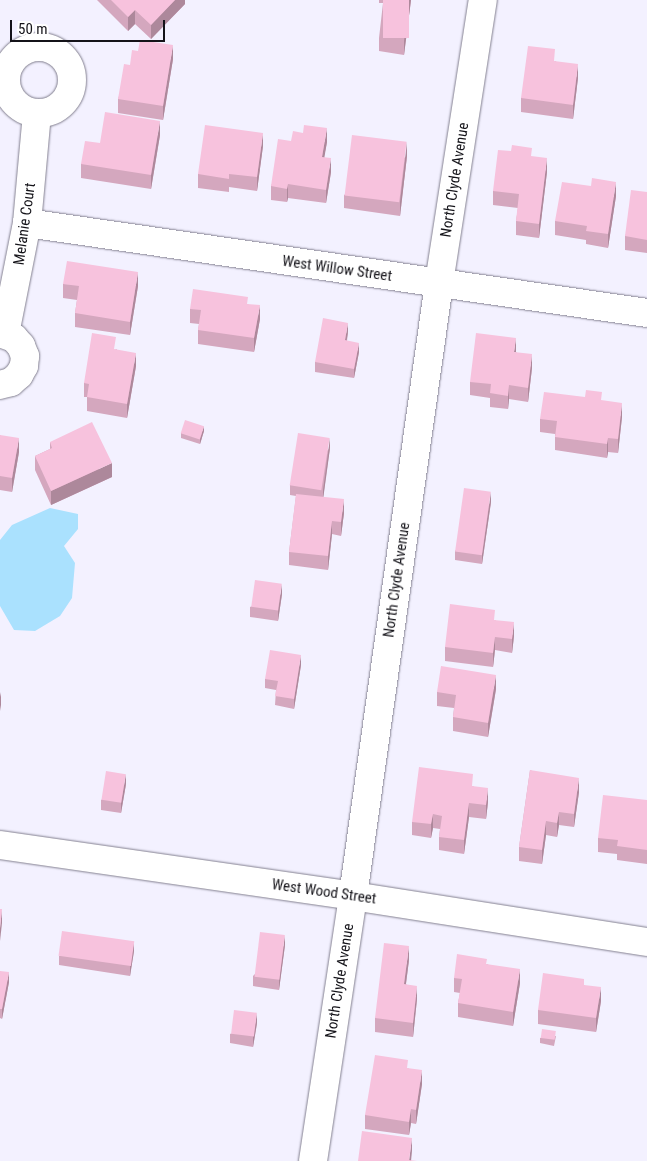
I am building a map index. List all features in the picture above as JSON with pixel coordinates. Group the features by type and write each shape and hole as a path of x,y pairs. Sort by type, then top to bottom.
{"street":[{"name":"North Clyde Avenue","path":"312,1161 353,896 439,283 483,0"},
{"name":"Melanie Court","path":"0,385 11,382 19,375 24,366 21,346 14,338 3,333 27,223 37,113"},
{"name":"West Willow Street","path":"27,223 647,313"},
{"name":"West Wood Street","path":"0,845 353,896 647,942"}],"water":[{"path":"50,508 78,514 78,529 64,546 75,563 72,598 60,616 35,631 14,630 0,606 0,540 12,525"}],"building":[{"path":"111,0 175,0 151,25 135,10 128,17"},
{"path":"383,0 409,0 409,38 383,38"},
{"path":"140,40 173,45 163,106 118,99 124,64 130,65 132,50 138,51"},
{"path":"528,46 555,49 554,61 578,64 573,105 521,98"},
{"path":"105,112 160,121 151,175 81,164 85,141 100,143"},
{"path":"205,125 263,133 257,177 229,174 229,179 198,174"},
{"path":"304,125 327,128 322,157 331,158 326,190 288,184 287,189 271,186 278,139 291,141 293,131 303,133"},
{"path":"352,135 407,142 399,202 345,196"},
{"path":"512,145 532,148 531,156 547,158 539,224 516,221 519,194 493,191 498,150 511,151"},
{"path":"592,178 616,182 608,234 586,231 587,226 555,221 562,182 591,186"},
{"path":"631,190 647,192 647,240 625,236"},
{"path":"67,261 138,272 130,322 75,313 79,286 63,284"},
{"path":"193,289 248,297 247,304 260,305 254,338 198,330 201,310 190,309"},
{"path":"323,318 348,323 345,340 359,343 354,369 315,362"},
{"path":"92,333 116,337 114,349 136,353 127,404 87,397 89,384 84,383"},
{"path":"476,333 516,338 514,352 532,354 528,388 509,385 508,396 490,393 491,384 470,382"},
{"path":"586,390 602,392 601,400 622,403 618,439 608,438 607,444 555,437 557,421 540,419 544,392 585,397"},
{"path":"185,420 204,426 200,439 181,433"},
{"path":"92,422 112,463 51,491 35,456 52,448 50,442"},
{"path":"298,433 330,438 321,490 290,485"},
{"path":"0,435 19,438 12,478 0,476"},
{"path":"464,488 491,492 482,555 455,551"},
{"path":"296,494 344,499 341,522 332,521 328,556 289,552"},
{"path":"255,580 282,584 278,610 251,607"},
{"path":"450,604 495,610 494,620 514,622 512,639 495,637 493,653 445,647"},
{"path":"270,650 301,655 294,699 275,696 278,681 265,679"},
{"path":"441,666 496,675 488,723 453,717 456,695 437,692"},
{"path":"419,767 473,774 472,786 488,788 486,805 469,803 464,840 439,837 442,816 433,814 431,824 412,822"},
{"path":"530,770 579,778 574,814 559,812 557,823 546,821 542,850 519,847"},
{"path":"106,771 126,774 121,803 101,800"},
{"path":"603,795 647,800 647,850 617,846 618,840 598,838"},
{"path":"0,909 2,909 0,928"},
{"path":"62,931 134,941 131,966 59,956"},
{"path":"260,932 285,935 279,980 255,977"},
{"path":"384,943 409,946 404,984 417,986 413,1023 375,1018"},
{"path":"457,954 487,959 486,964 520,969 513,1012 458,1003 462,979 454,978"},
{"path":"0,971 9,972 2,1009 0,1009"},
{"path":"543,973 584,979 584,985 601,987 596,1018 538,1010"},
{"path":"234,1010 257,1013 254,1037 231,1034"},
{"path":"542,1029 556,1031 555,1040 541,1038"},
{"path":"375,1055 408,1060 407,1068 422,1070 416,1110 411,1109 409,1122 365,1115"},
{"path":"362,1131 412,1138 409,1160 417,1161 358,1161"}]}
